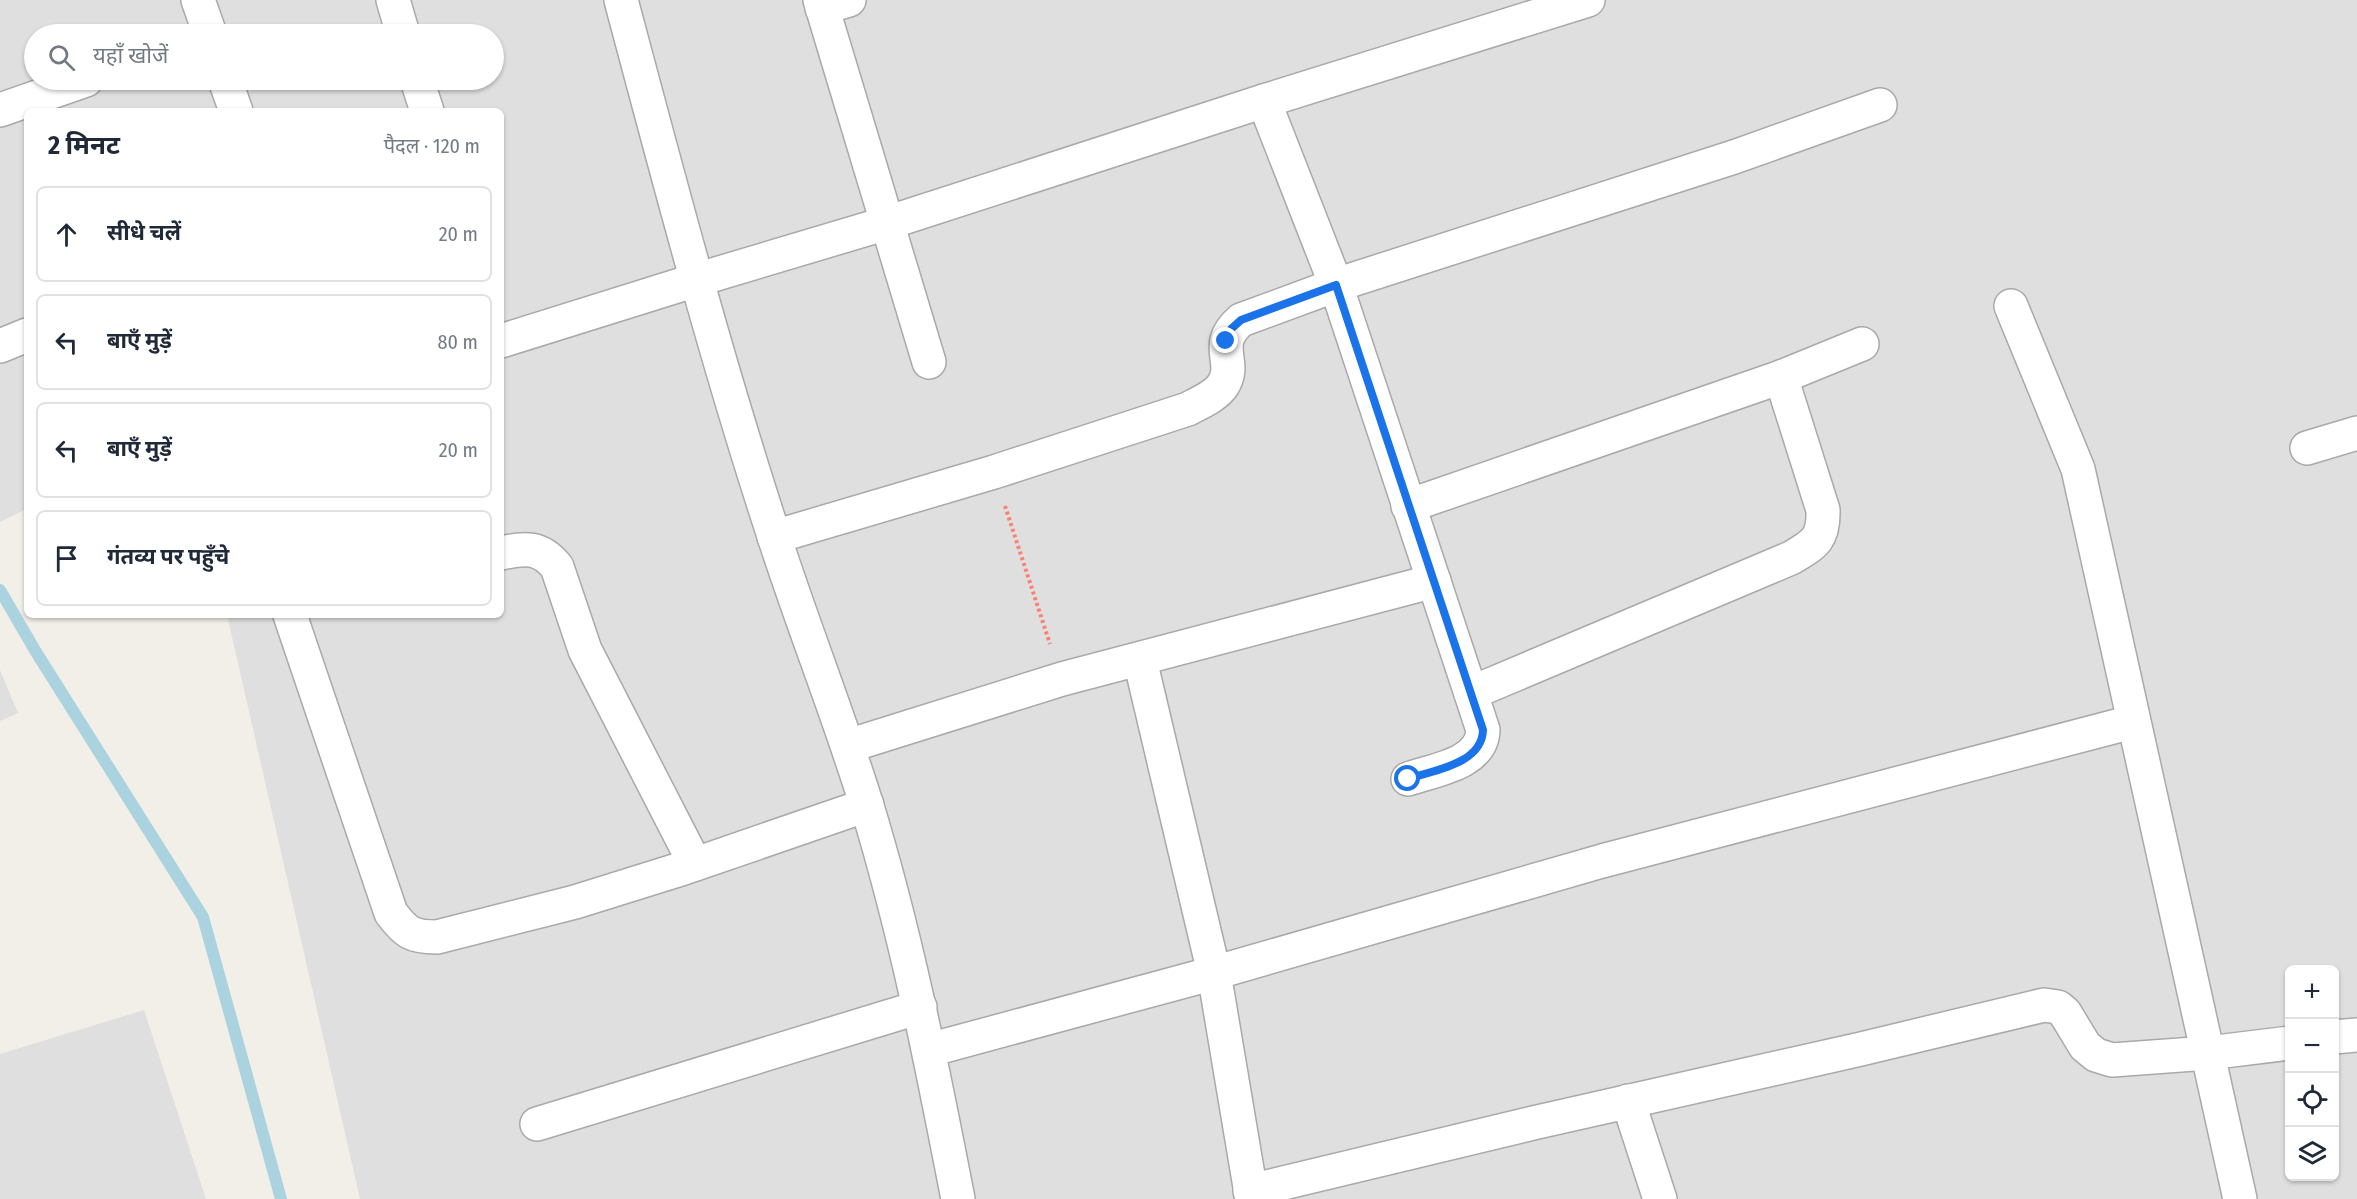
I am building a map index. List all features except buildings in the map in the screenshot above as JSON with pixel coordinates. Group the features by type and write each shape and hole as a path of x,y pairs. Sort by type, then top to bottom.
{"street":[{"path":"198,0 206,24"},
{"path":"393,0 401,24"},
{"path":"621,0 696,280 774,537 867,805 903,931 958,1199"},
{"path":"504,340 887,223 1581,1"},
{"path":"831,3 887,223 929,362"},
{"path":"0,110 57,90"},
{"path":"229,90 235,108"},
{"path":"420,90 426,108"},
{"path":"1264,101 1336,285 1483,730 1483,741 1477,751 1465,759 1408,779"},
{"path":"774,537 994,472 1195,405 1210,397 1222,386 1228,373 1226,341 1231,329 1241,320 1336,285 1734,157 1880,105"},
{"path":"2011,306 2078,469 2132,722 2240,1199"},
{"path":"0,346 24,336"},
{"path":"1408,506 1782,377 1862,344"},
{"path":"1472,693 1791,558 1815,544 1824,526 1823,510 1782,377"},
{"path":"2307,448 2357,433"},
{"path":"504,552 536,550 548,556 557,567 585,650 694,864"},
{"path":"848,746 1062,679 1434,581"},
{"path":"291,618 391,914 403,930 419,937 437,937 576,902 867,805"},
{"path":"1140,660 1214,973 1251,1195 1628,1101 2044,1005 2058,1007 2065,1013 2085,1046 2096,1055 2112,1060 2208,1053 2285,1043"},
{"path":"929,1050 1214,973 1602,861 2132,722"},
{"path":"537,1124 920,1007"},
{"path":"2339,1037 2357,1035"},
{"path":"1628,1101 1660,1199"}],"path":[{"path":"994,472 1062,679"}],"shaded area":[{"path":"0,0 2357,0 2357,1199 360,1199 228,618 504,618 504,108 24,108 24,510 0,522"},
{"path":"0,670 18,713 0,721"},
{"path":"144,1010 206,1199 0,1199 0,1054"}],"waterway":[{"path":"0,590 36,652 203,917 281,1199"}],"route":[{"path":"1226,341 1231,329 1241,320 1336,285 1483,730 1483,741 1477,751 1465,759 1408,779"}]}
